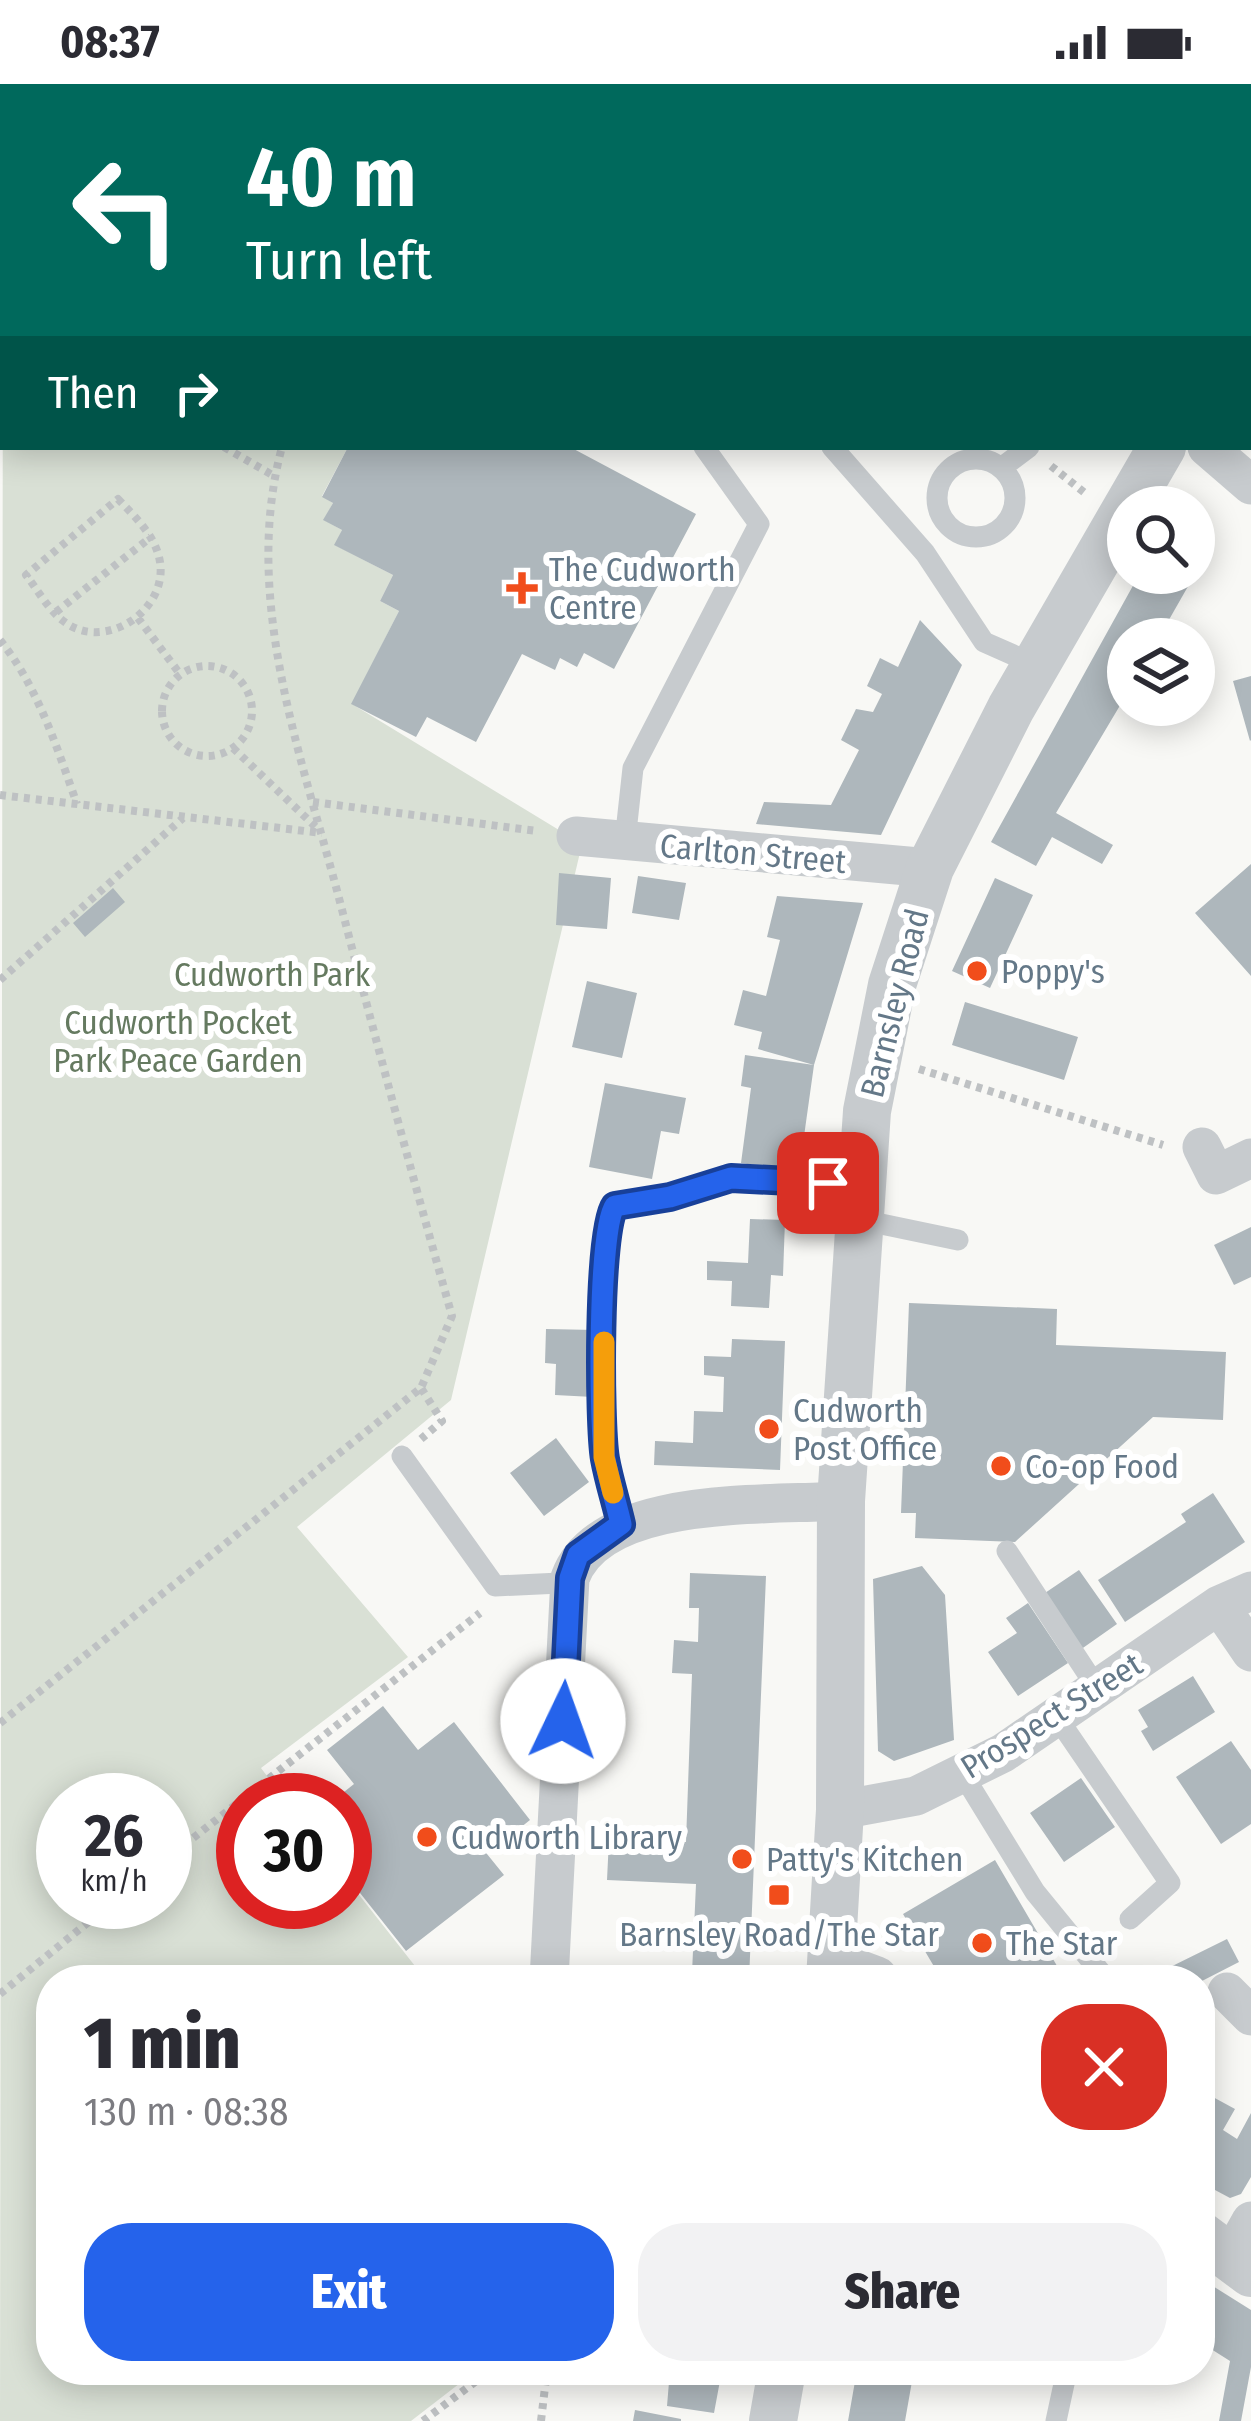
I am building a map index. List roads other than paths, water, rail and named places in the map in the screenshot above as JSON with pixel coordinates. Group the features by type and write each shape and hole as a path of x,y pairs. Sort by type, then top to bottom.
{"street":[{"name":"Barnsley Road","path":"846,1965 840,1810 841,1501 867,1111 892,985 930,868 1036,665 1160,450"},
{"path":"1211,450 1251,484"},
{"name":"Carlton Street","path":"576,836 930,868"},
{"path":"1202,1147 1216,1175 1251,1158"},
{"path":"550,1965 570,1592 578,1555 621,1524 695,1511 841,1501"},
{"path":"1235,1598 1251,1652"},
{"name":"Prospect Street","path":"840,1810 916,1796 962,1773 1235,1598"},
{"path":"772,2421 779,2385"}],"lane":[{"path":"625,841 633,768 759,524 706,450"},
{"path":"835,450 938,570 984,642 1036,665"},
{"path":"1001,468 1025,450"},
{"path":"976,459 1001,468 1015,490 1011,515 993,533 957,532 940,514 943,477 963,461 976,459"},
{"path":"938,570 956,545 957,532"},
{"path":"621,1524 604,1442 604,1258 610,1212 615,1206 670,1197 731,1178 863,1203 958,1240"},
{"path":"402,1456 496,1586 560,1583 570,1592"},
{"path":"1007,1551 1097,1688"},
{"path":"1056,1716 1170,1883 1130,1919"},
{"path":"962,1773 1035,1892 1095,1965"},
{"path":"1056,2421 1064,2385"}],"place":[{"name":"The Cudworth Centre","path":"522,588"},
{"name":"Poppy's","path":"977,971"},
{"name":"Cudworth Post Office","path":"769,1429"},
{"name":"Co-op Food","path":"1001,1466"},
{"name":"Cudworth Library","path":"427,1837"},
{"name":"Patty's Kitchen","path":"742,1859"},
{"name":"Barnsley Road/The Star","path":"779,1895"},
{"name":"The Star","path":"982,1943"}],"park label":[{"name":"Cudworth Park","path":"272,974"},
{"name":"Cudworth Pocket Park Peace Garden","path":"178,1041"}]}
